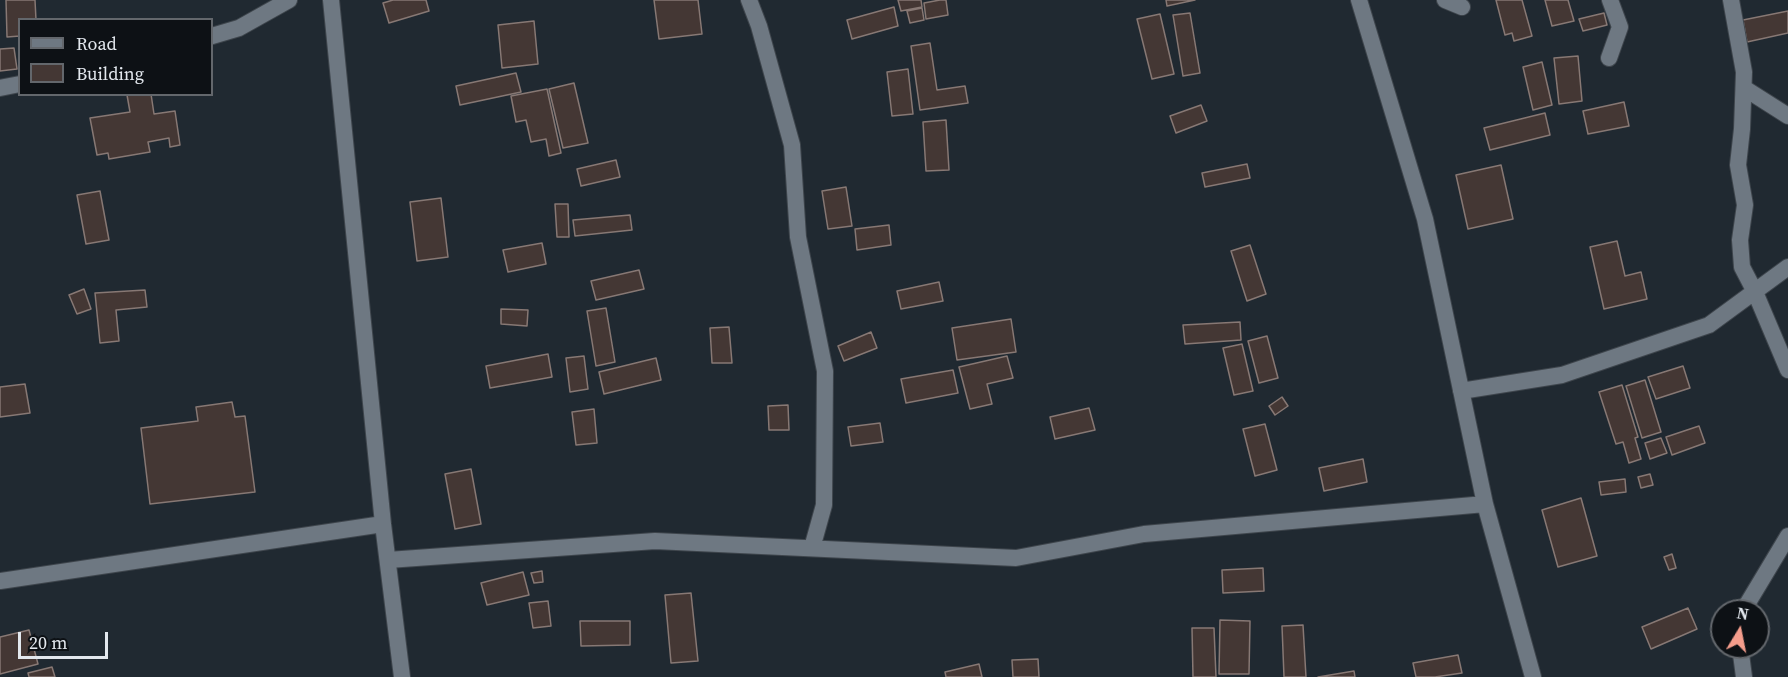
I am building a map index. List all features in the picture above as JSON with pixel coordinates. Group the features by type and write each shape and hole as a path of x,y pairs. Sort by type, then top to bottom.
{"street":[{"path":"213,36 239,28 290,0"},
{"path":"331,0 384,524 402,677"},
{"path":"748,0 759,26 792,145 798,237 825,371 824,505 812,548"},
{"path":"1359,0 1425,219 1485,504 1533,677"},
{"path":"1445,0 1462,7"},
{"path":"1609,58 1620,27 1610,0"},
{"path":"1731,0 1744,72 1738,165 1745,205 1740,240 1742,267 1788,370"},
{"path":"0,88 18,84"},
{"path":"1744,88 1788,116"},
{"path":"1461,391 1562,375 1709,325 1788,267"},
{"path":"388,560 655,541 1016,558 1144,534 1485,504"},
{"path":"0,581 384,524"},
{"path":"1750,599 1788,536"},
{"path":"1742,659 1744,677"}],"building":[{"path":"6,0 35,0 36,18 18,18 18,36 7,37"},
{"path":"393,0 426,0 429,11 389,23 383,3"},
{"path":"654,0 698,0 702,34 659,39"},
{"path":"898,0 921,0 922,7 901,11"},
{"path":"946,0 948,15 926,19 924,3"},
{"path":"1166,0 1195,0 1167,6"},
{"path":"1496,0 1522,0 1532,36 1514,41 1512,33 1505,35"},
{"path":"1545,0 1568,0 1574,21 1552,26"},
{"path":"894,7 898,26 852,39 847,20"},
{"path":"922,8 924,20 910,23 907,11"},
{"path":"1788,11 1788,33 1747,42 1743,20"},
{"path":"1190,13 1200,73 1183,76 1173,15"},
{"path":"1604,13 1607,25 1583,31 1579,19"},
{"path":"1160,14 1174,74 1152,79 1137,19"},
{"path":"534,21 538,64 502,68 498,25"},
{"path":"930,43 937,90 965,86 968,103 920,110 911,46"},
{"path":"14,48 17,69 0,71 0,49"},
{"path":"1578,56 1582,101 1559,104 1554,58"},
{"path":"1542,62 1552,105 1533,110 1523,67"},
{"path":"908,69 913,114 892,116 887,72"},
{"path":"516,73 521,92 460,105 456,86"},
{"path":"574,83 588,143 563,148 549,89"},
{"path":"547,89 561,153 549,156 546,139 531,142 526,120 516,122 511,96"},
{"path":"127,96 151,96 154,114 175,111 180,145 170,147 169,138 148,142 150,152 109,159 108,153 97,155 90,118 130,112"},
{"path":"1624,102 1629,126 1588,134 1583,111"},
{"path":"1201,105 1207,121 1176,133 1170,116"},
{"path":"1545,113 1550,135 1490,150 1484,128"},
{"path":"946,120 949,170 926,171 923,122"},
{"path":"616,160 620,177 581,186 577,169"},
{"path":"1247,164 1250,178 1205,187 1202,173"},
{"path":"1501,165 1513,219 1468,229 1456,175"},
{"path":"846,187 852,226 828,229 822,191"},
{"path":"100,191 109,240 86,244 77,195"},
{"path":"441,198 448,257 417,261 410,202"},
{"path":"555,204 568,204 569,237 557,237"},
{"path":"630,215 632,230 575,236 573,220"},
{"path":"889,225 891,245 857,250 855,229"},
{"path":"1617,241 1625,276 1641,272 1647,299 1604,309 1590,247"},
{"path":"542,243 546,264 508,272 503,250"},
{"path":"1250,245 1266,294 1247,301 1231,251"},
{"path":"639,270 644,289 596,300 591,281"},
{"path":"939,282 943,301 901,309 897,291"},
{"path":"84,289 91,309 77,314 69,295"},
{"path":"145,290 147,307 116,310 119,341 100,343 95,293"},
{"path":"606,308 615,362 596,366 587,311"},
{"path":"501,309 528,310 527,326 501,324"},
{"path":"1011,319 1016,352 957,360 952,328"},
{"path":"1240,322 1241,340 1185,344 1183,325"},
{"path":"729,327 732,363 712,363 710,328"},
{"path":"871,332 877,348 844,361 838,346"},
{"path":"1267,336 1278,378 1259,383 1248,341"},
{"path":"1242,344 1253,391 1234,395 1223,348"},
{"path":"548,354 552,377 490,388 486,366"},
{"path":"584,356 588,389 570,392 566,358"},
{"path":"1007,356 1013,378 987,384 992,404 970,409 959,367"},
{"path":"656,358 661,380 604,394 599,372"},
{"path":"1683,366 1690,388 1656,399 1648,377"},
{"path":"953,370 958,393 906,403 901,379"},
{"path":"1645,380 1661,432 1642,438 1626,386"},
{"path":"25,384 30,413 0,417 0,387"},
{"path":"1622,385 1638,437 1635,438 1641,459 1629,463 1623,442 1616,444 1599,392"},
{"path":"1282,397 1288,406 1275,415 1269,406"},
{"path":"232,402 235,417 245,416 255,492 150,504 141,428 198,421 196,407"},
{"path":"788,405 789,430 769,430 768,406"},
{"path":"1089,408 1095,430 1055,439 1050,417"},
{"path":"594,409 597,443 576,445 572,412"},
{"path":"880,423 883,442 851,446 848,427"},
{"path":"1265,424 1277,470 1255,476 1243,429"},
{"path":"1699,426 1705,443 1672,455 1666,437"},
{"path":"1661,438 1667,453 1650,459 1645,443"},
{"path":"1363,459 1367,482 1324,491 1319,468"},
{"path":"471,469 481,524 455,529 445,474"},
{"path":"1650,474 1653,485 1641,488 1638,477"},
{"path":"1625,479 1626,492 1601,495 1599,482"},
{"path":"1581,498 1597,556 1558,567 1542,510"},
{"path":"1672,554 1676,568 1669,570 1664,557"},
{"path":"1263,568 1264,591 1223,593 1222,570"},
{"path":"542,571 543,582 534,583 531,573"},
{"path":"523,572 529,595 487,605 481,583"},
{"path":"691,593 698,661 671,663 665,595"},
{"path":"548,601 551,626 533,628 529,603"},
{"path":"1688,608 1697,629 1651,649 1642,627"},
{"path":"1220,620 1250,621 1249,674 1219,674"},
{"path":"580,621 630,621 630,645 581,646"},
{"path":"1303,625 1306,677 1284,677 1282,626"},
{"path":"1192,628 1214,628 1216,677 1193,677"},
{"path":"29,630 38,664 0,674 0,637"},
{"path":"1458,655 1462,673 1416,677 1413,663"},
{"path":"1038,659 1039,677 1013,677 1012,660"},
{"path":"979,664 982,677 946,677 945,672"},
{"path":"52,667 55,677 29,677 28,673"},
{"path":"1354,671 1355,677 1318,677"}]}
